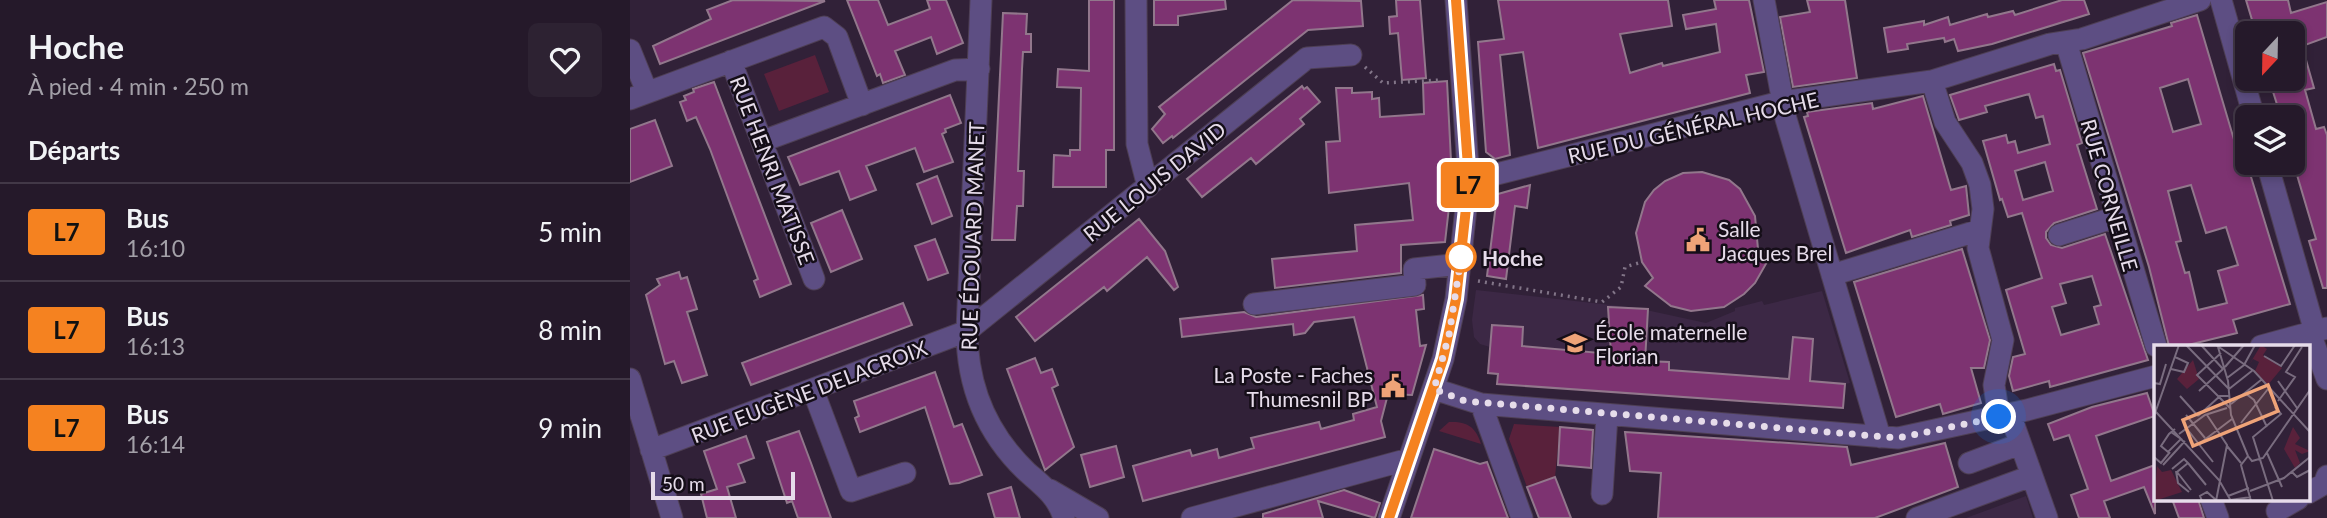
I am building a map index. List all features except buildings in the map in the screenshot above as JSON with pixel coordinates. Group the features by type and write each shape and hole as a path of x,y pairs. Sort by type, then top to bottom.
{"street":[{"name":"RUE ÉDOUARD MANET","path":"981,0 967,331 972,384 988,423 1013,457 1046,487 1059,504 1064,518"},
{"path":"1136,0 1137,144 1148,187"},
{"path":"1389,518 1434,389 1449,335 1460,271 1469,181 1456,0"},
{"path":"1764,0 1781,102 1880,437"},
{"name":"RUE DU GÉNÉRAL HOCHE","path":"1469,181 1781,102 1932,81 2050,44 2066,43 2200,0"},
{"path":"2221,0 2252,105"},
{"path":"630,50 639,96 819,27 830,29 837,37 862,105"},
{"name":"RUE CORNEILLE","path":"2066,43 2156,345"},
{"name":"RUE LOUIS DAVID","path":"967,331 1307,58 1351,55"},
{"name":"RUE HENRI MATISSE","path":"731,61 814,279"},
{"path":"763,141 955,70 979,69"},
{"path":"1932,81 1945,122 1972,163 1980,185 1983,209 1979,257 2003,340 1994,385 2004,416 2020,444 2047,518"},
{"path":"2271,175 2317,331 2327,379"},
{"path":"2059,235 2116,217"},
{"path":"1832,275 1980,230"},
{"path":"1254,304 1415,285 1414,269 1460,271"},
{"name":"RUE EUGÈNE DELACROIX","path":"651,450 967,331"},
{"path":"2265,345 2317,331"},
{"path":"1434,389 1481,404 1906,438 2004,416 2154,376"},
{"path":"630,379 636,423 651,450 672,518"},
{"path":"813,390 851,491 905,473"},
{"path":"1481,404 1522,518"},
{"path":"1602,494 1608,415"},
{"path":"1969,463 2020,444"},
{"path":"1192,518 1409,458"},
{"path":"1917,518 1954,511 2031,476"},
{"path":"2310,492 2324,484 2327,476"},
{"name":"RUE ÉDOUARD MANET","path":"1046,487 1098,518"},
{"path":"2211,500 2218,518"},
{"path":"2277,511 2296,500"}],"path":[{"path":"1351,55 1383,83 1462,79"},
{"path":"1460,271 1602,302 1621,287 1625,267 1643,262"}],"shaded area":[{"path":"815,55 829,92 779,111 764,74"},
{"path":"1476,290 1637,308 1706,323 1735,311 1735,308 1762,301 1764,305 1822,291 1850,383 1845,384 1843,408 1497,384 1498,374 1488,373 1490,347 1480,344 1474,337 1472,320"},
{"path":"1449,422 1470,426 1481,444 1439,431"},
{"path":"1514,424 1560,427 1555,477 1527,487 1509,439"},
{"path":"2026,496 2033,518 1966,518"}],"bus line":[{"name":"L7","path":"1389,518 1434,389 1456,299 1469,181 1456,0"}],"place":[{"name":"Salle Jacques Brel","path":"1698,240"},
{"name":"Hoche","path":"1461,257"},
{"name":"École maternelle Florian","path":"1575,343"},
{"name":"La Poste - Faches Thumesnil BP","path":"1393,386"}],"route":[{"path":"1461,257 1462,252 1449,335 1434,389 1465,401 1501,407 1898,438 1999,417"}]}
